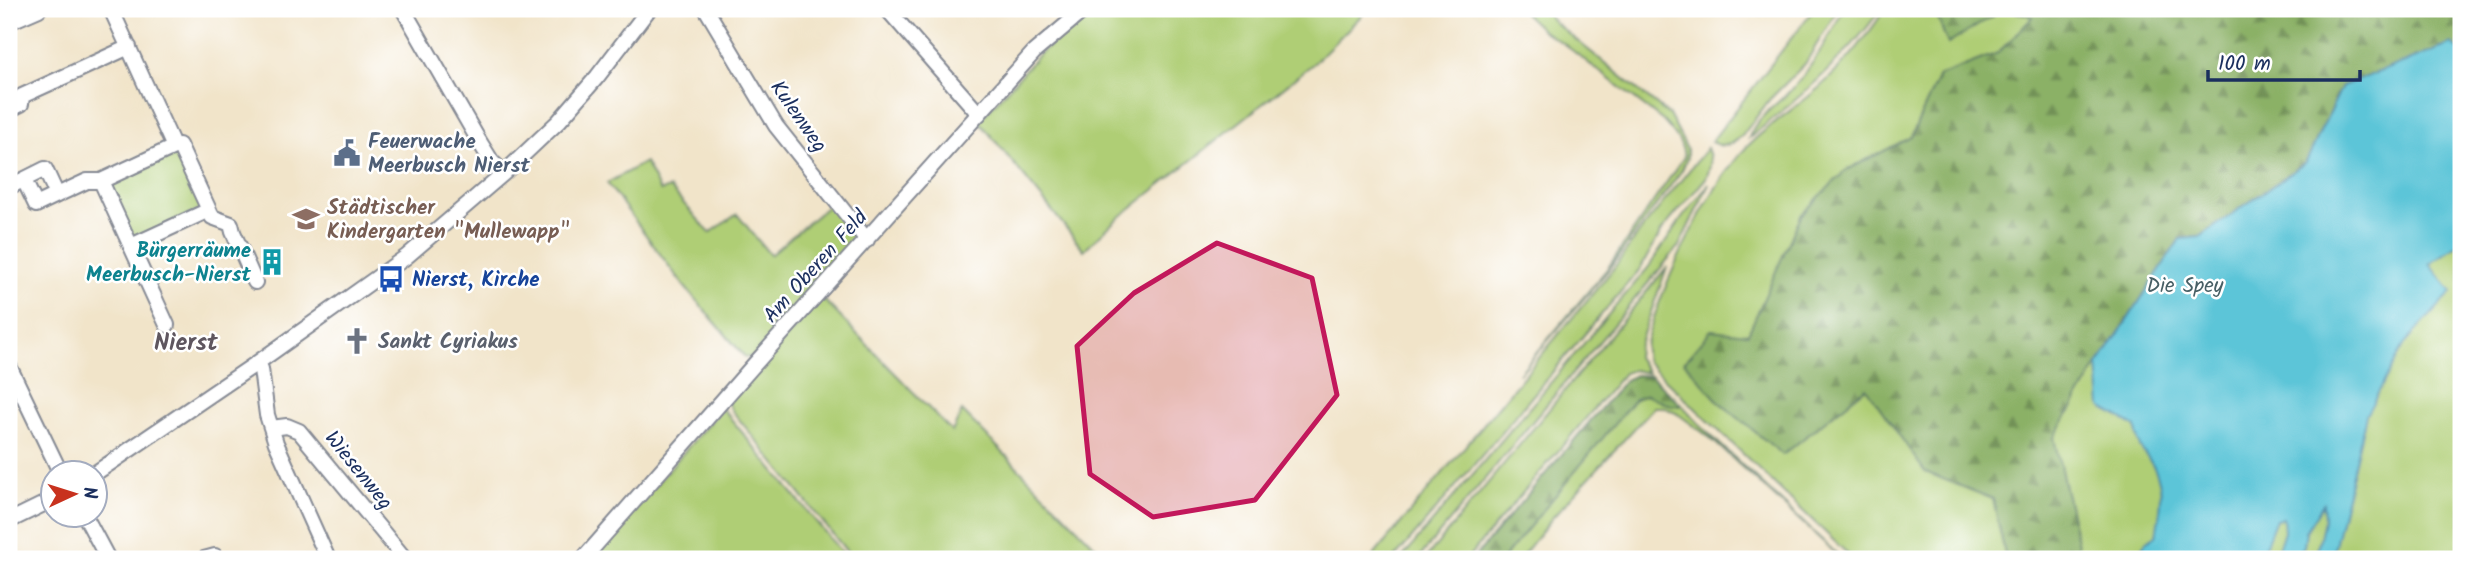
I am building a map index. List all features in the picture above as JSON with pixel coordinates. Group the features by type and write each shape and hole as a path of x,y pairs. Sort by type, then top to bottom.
{"street":[{"path":"9,22 39,9"},
{"path":"111,9 174,148"},
{"path":"403,9 479,141 492,162 504,173"},
{"path":"108,464 406,257 504,173 559,121 649,9"},
{"name":"Kulenweg","path":"706,9 776,126 867,240"},
{"path":"887,9 979,114"},
{"name":"Am Oberen Feld","path":"583,559 1034,52 1085,9"},
{"path":"9,110 21,104 22,96 129,47"},
{"path":"24,180 36,205 87,181 101,181 179,145 212,217 232,224 255,282"},
{"path":"9,187 45,169 57,195"},
{"path":"101,181 167,325"},
{"path":"131,246 209,210"},
{"path":"257,363 261,369 276,443 328,559"},
{"path":"9,366 54,460"},
{"name":"Wiesenweg","path":"271,428 287,426 299,430 405,559"},
{"path":"9,521 38,507"},
{"path":"92,530 108,559"}],"highlighted area":[{"path":"1217,243 1312,278 1337,395 1255,500 1153,517 1090,474 1077,346 1134,293"}],"green space":[{"path":"1092,9 1368,9 1314,63 1115,221 1084,250 979,121 1037,56"},
{"path":"1520,9 1543,9 1554,22 1669,115 1687,149 1687,158 1682,170 1609,269 1519,374 1607,269 1684,157 1679,142 1663,121 1564,44 1543,31"},
{"path":"1814,9 1838,9 1805,64 1770,99 1742,136 1731,144 1721,146 1711,142"},
{"path":"1844,9 1881,9 1836,62 1803,94 1749,138 1762,117 1803,77"},
{"name":"Die Spey","path":"1885,9 1934,9 1948,43 2004,9 2034,17 1998,53 1939,76 1912,137 1845,171 1766,297 1748,334 1707,388 2461,9 2461,559 1853,559 1648,363 1645,346 1675,266 1704,207 1721,180 1754,140 1808,97 1840,67 1860,45"},
{"path":"1934,9 2004,9 1948,44"},
{"path":"2009,9 2461,9 2461,51 2452,45 2342,86 2306,162 2200,237 2180,239 2054,438 2078,545 2076,559 2006,559 1993,499 1925,472 1866,388 1783,455 1719,402 1684,362 1711,330 1748,334 1801,215 1845,171 1911,137 1939,76 1998,53 2033,17"},
{"path":"1707,148 1710,163 1706,178 1663,229 1640,269 1394,559 1371,559 1614,268"},
{"path":"179,152 204,208 133,241 108,185"},
{"path":"645,162 660,191 670,188 710,233 737,214 770,255 831,203 856,235 855,243 752,358 745,357 684,286 607,183"},
{"path":"1709,184 1679,246 1418,559 1401,559 1648,268"},
{"path":"1667,267 1638,348 1637,357 1648,373 1633,370 1624,373 1467,559 1425,559"},
{"path":"822,298 952,432 962,411 1108,559 853,559 727,402"},
{"path":"1635,375 1651,376 1682,405 1672,406 1646,395 1635,399 1503,559 1473,559 1625,380"},
{"path":"1646,395 1682,405 1842,559 1709,437 1678,414 1664,407 1654,407 1553,517 1520,559 1503,559 1626,408 1635,399"},
{"path":"722,408 847,559 591,559"}],"water":[{"path":"2452,44 2461,51 2461,242 2430,264 2452,292 2406,342 2366,415 2333,555 2330,559 2315,559 2324,520 2323,504 2306,531 2304,546 2294,559 2274,559 2284,532 2283,518 2276,519 2260,559 2140,559 2144,545 2156,535 2161,500 2160,483 2139,445 2136,427 2101,407 2098,365 2180,239 2200,237 2306,162 2342,86"}],"place":[{"name":"Feuerwache Meerbusch Nierst","path":"347,153"},
{"name":"Städtischer Kindergarten \"Mullewapp\"","path":"306,219"},
{"name":"Bürgerräume Meerbusch-Nierst","path":"272,262"},
{"name":"Nierst, Kirche","path":"391,279"},
{"name":"Sankt Cyriakus","path":"357,341"}],"district":[{"name":"Nierst","path":"186,342"}]}
